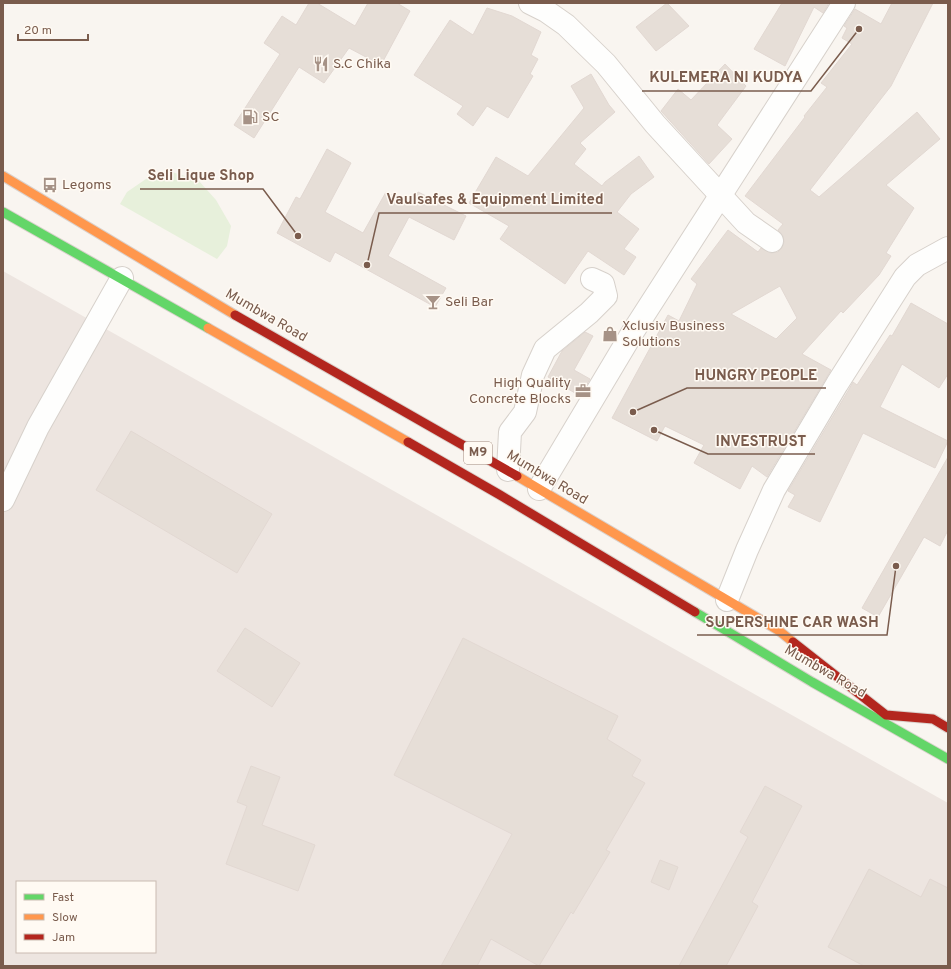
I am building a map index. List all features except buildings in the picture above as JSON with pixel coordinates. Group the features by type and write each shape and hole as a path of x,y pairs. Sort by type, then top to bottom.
{"main road":[{"name":"Mumbwa Road","path":"3,176 212,301 508,470 778,630 886,715 933,719 948,728"},
{"name":"Mumbwa Road","path":"3,212 122,278 500,495 805,678 948,759"}],"street":[{"path":"530,3 546,10 566,25 606,64 655,124 720,196 746,223 772,241"},
{"path":"539,489 634,330 844,3"},
{"path":"727,600 747,550 774,490 861,345 906,277 917,265 948,248"},
{"path":"3,500 38,427 122,278"},
{"path":"508,470 510,432 525,412 533,375 545,349 589,313 606,296 602,284 592,279"}],"shaded area":[{"path":"3,271 948,803 948,966 3,966"}],"green space":[{"path":"172,172 198,180 216,200 231,226 227,246 217,259 120,204 127,192 146,179"}],"traffic: fast":[{"path":"3,212 208,328"},
{"path":"695,612 812,682 948,759"}],"traffic: slow":[{"path":"3,176 235,315"},
{"path":"208,328 408,442"},
{"path":"517,476 778,630 793,642"}],"traffic: jam":[{"path":"235,315 517,476"},
{"path":"408,442 500,495 695,612"},
{"path":"793,642 886,715 933,719 948,728"}],"place":[{"name":"KULEMERA NI KUDYA","path":"859,29"},
{"name":"S.C Chika","path":"321,64"},
{"name":"SC","path":"250,117"},
{"name":"Legoms","path":"50,185"},
{"name":"Seli Lique Shop","path":"298,236"},
{"name":"Vaulsafes & Equipment Limited","path":"367,265"},
{"name":"Seli Bar","path":"433,302"},
{"name":"Xclusiv Business Solutions","path":"610,334"},
{"name":"High Quality Concrete Blocks","path":"583,391"},
{"name":"HUNGRY PEOPLE","path":"633,412"},
{"name":"INVESTRUST","path":"654,430"},
{"name":"SUPERSHINE CAR WASH","path":"896,566"}]}
